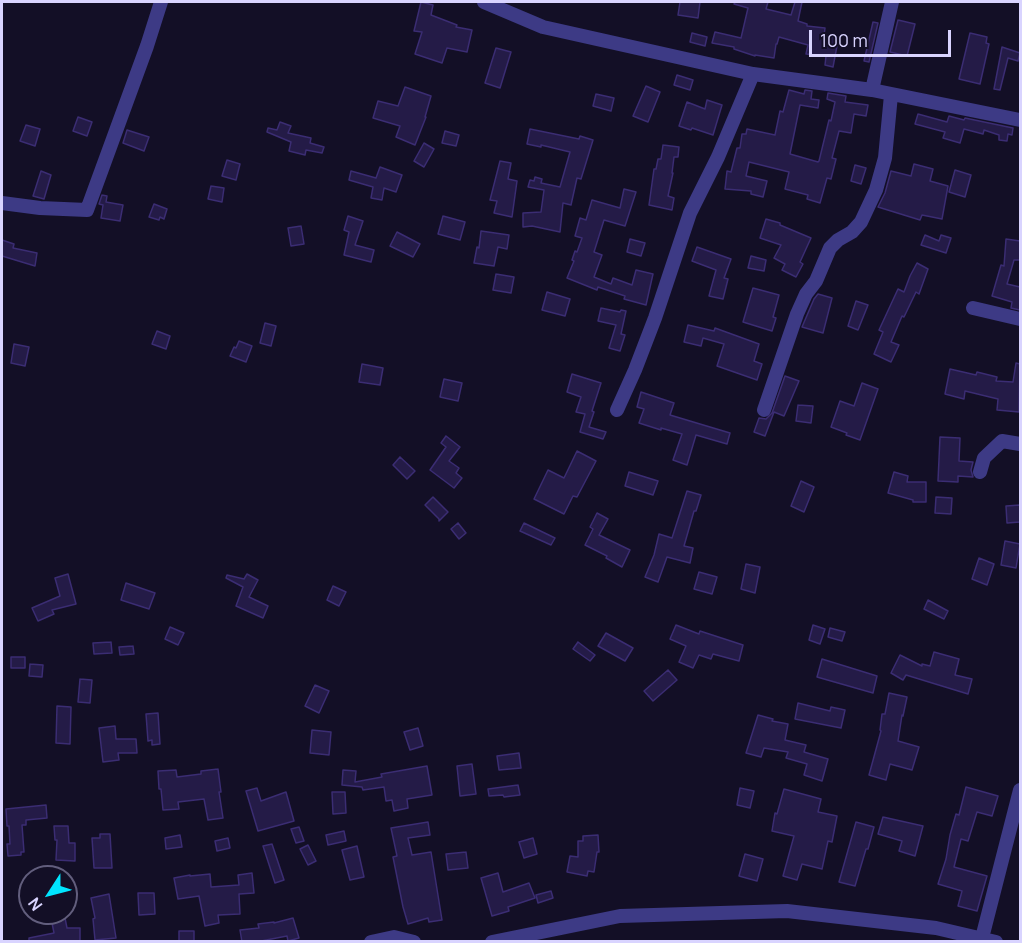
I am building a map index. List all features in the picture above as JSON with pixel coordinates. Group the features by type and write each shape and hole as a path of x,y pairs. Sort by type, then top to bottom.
{"street":[{"path":"2,203 40,208 87,210 161,2"},
{"path":"484,2 543,27 753,74 872,90 1020,120"},
{"path":"872,90 892,2"},
{"path":"618,410 656,318 690,213 718,157 753,74"},
{"path":"764,410 806,294 816,281 830,248 852,232 861,222 876,190 885,158 891,95"},
{"path":"973,308 1020,319"},
{"path":"980,472 984,458 1002,441 1020,444"},
{"path":"492,942 620,916 787,911 936,928 989,940 1020,790"},
{"path":"371,942 394,937 414,942"}],"building":[{"path":"421,2 433,5 431,15 457,25 456,27 472,30 467,52 447,48 442,63 415,54 422,32 414,31"},
{"path":"680,2 700,2 698,18 678,15"},
{"path":"735,2 768,2 766,9 791,15 795,2 802,2 798,21 807,26 825,28 824,36 836,37 835,46 837,46 833,67 825,65 826,56 806,54 808,45 779,37 774,58 755,56 734,49 734,47 712,43 715,32 741,38 748,8 734,4"},
{"path":"898,20 915,24 907,56 890,52"},
{"path":"873,22 878,23 869,62 864,61"},
{"path":"692,33 707,37 705,46 690,42"},
{"path":"970,33 987,37 986,43 989,44 980,84 959,79"},
{"path":"1002,47 1020,53 1018,61 1008,58 1000,90 994,89"},
{"path":"496,48 511,52 500,88 485,83"},
{"path":"677,75 693,80 690,90 674,85"},
{"path":"646,86 660,92 648,122 633,116"},
{"path":"405,87 431,96 415,145 396,137 400,126 373,118 378,101 398,106"},
{"path":"789,90 804,94 805,90 812,91 811,99 819,100 818,108 800,105 790,154 818,162 835,102 827,99 828,93 846,96 845,102 868,105 866,116 854,114 851,133 839,131 832,158 836,159 831,179 827,178 820,203 807,199 808,195 785,189 789,172 749,162 746,176 767,181 763,197 751,194 751,191 725,189 727,171 731,172 737,148 740,148 742,134 746,134 747,129 775,135 780,111 783,112"},
{"path":"596,94 614,98 611,111 593,106"},
{"path":"707,100 722,105 713,135 679,126 687,102 705,109"},
{"path":"918,114 947,122 949,116 1013,128 1012,135 1008,134 1007,141 999,140 999,135 984,130 983,134 964,129 960,143 943,138 945,132 915,124"},
{"path":"78,117 92,122 87,136 73,131"},
{"path":"280,122 291,126 288,133 311,138 310,143 324,147 322,153 306,150 305,155 289,151 291,142 267,132 268,128 277,130"},
{"path":"26,125 40,129 35,146 20,141"},
{"path":"530,129 593,140 581,179 577,178 571,205 563,203 560,232 532,226 523,227 523,213 541,212 544,190 528,187 530,180 534,181 535,177 542,179 541,183 560,187 570,152 527,144"},
{"path":"127,130 149,137 144,151 123,143"},
{"path":"445,131 459,135 456,146 442,143"},
{"path":"424,143 434,149 424,167 414,161"},
{"path":"663,145 679,147 678,157 674,157 668,196 674,198 672,210 649,205 654,169 656,169 658,159 661,159"},
{"path":"227,160 240,164 236,180 222,176"},
{"path":"500,161 511,163 508,179 517,181 512,217 494,213 497,201 490,200"},
{"path":"914,164 933,169 930,181 948,186 942,219 922,215 920,220 878,207 885,193 891,171 911,176"},
{"path":"855,165 866,168 861,184 851,181"},
{"path":"380,167 402,175 396,192 384,188 382,200 371,198 373,187 349,180 351,171 376,178"},
{"path":"955,170 971,175 965,197 949,192"},
{"path":"41,171 51,175 44,199 33,196"},
{"path":"211,186 224,188 222,202 208,199"},
{"path":"624,189 636,192 625,226 604,220 594,252 602,255 594,277 611,284 613,278 632,285 636,270 653,274 646,305 567,278 574,261 572,260 575,251 577,252 582,238 575,236 580,218 586,220 592,200 620,208"},
{"path":"102,195 107,196 106,202 123,205 120,221 101,218 103,205 99,204"},
{"path":"154,204 167,209 164,219 149,217"},
{"path":"348,216 363,221 355,245 374,250 371,262 344,255 349,232 344,230"},
{"path":"443,216 465,222 460,240 438,234"},
{"path":"766,219 811,238 800,262 803,264 796,277 782,270 785,264 774,258 781,245 760,238"},
{"path":"301,226 304,244 291,246 288,228"},
{"path":"481,231 509,235 507,249 498,247 494,266 474,263"},
{"path":"397,232 420,244 413,257 390,246"},
{"path":"925,235 939,241 941,235 951,238 946,253 921,245"},
{"path":"630,239 645,243 641,256 627,252"},
{"path":"1006,239 1020,241 1020,260 1014,260 1007,284 1020,287 1020,310 1011,308 1012,302 992,296 1001,265 1004,266"},
{"path":"2,240 14,244 13,248 37,253 35,266 2,256"},
{"path":"697,247 731,259 724,278 728,279 723,299 709,296 716,270 692,261"},
{"path":"751,256 766,260 764,271 748,268"},
{"path":"917,263 928,269 919,294 916,292 891,342 899,345 891,362 874,354 883,332 879,330 898,289 904,292"},
{"path":"496,274 514,277 511,293 493,290"},
{"path":"753,288 779,295 772,331 743,322"},
{"path":"547,292 570,299 565,316 542,310"},
{"path":"818,294 832,298 823,333 802,327"},
{"path":"856,301 868,305 858,330 848,326"},
{"path":"601,308 626,311 621,334 625,335 620,351 609,348 616,325 598,321"},
{"path":"265,323 276,326 271,346 260,343"},
{"path":"688,325 714,331 715,328 759,344 754,361 762,364 757,380 717,366 724,344 703,338 701,346 684,342"},
{"path":"157,331 170,336 166,349 152,344"},
{"path":"239,341 252,346 246,362 230,356"},
{"path":"14,344 29,347 25,366 11,363"},
{"path":"1016,363 1020,364 1019,412 997,410 998,399 965,391 964,399 945,394 950,369 976,375 977,372 997,377 996,381 1013,382"},
{"path":"362,364 383,368 380,385 359,382"},
{"path":"572,374 601,383 589,427 606,432 603,439 580,432 585,414 576,412 581,397 567,392"},
{"path":"785,376 799,381 784,416 774,412 765,436 754,432 759,418 766,419 772,413"},
{"path":"444,379 462,383 458,401 440,397"},
{"path":"862,383 878,389 860,440 831,427 840,401 854,406"},
{"path":"641,392 674,403 670,415 730,433 727,444 696,435 687,465 673,460 682,434 639,423 644,409 637,407"},
{"path":"798,405 813,406 811,423 796,421"},
{"path":"446,436 460,447 449,461 459,468 456,473 462,478 454,488 430,470 446,447 441,443"},
{"path":"940,437 960,438 959,461 973,462 971,470 973,477 958,476 958,482 938,481"},
{"path":"577,451 596,461 577,497 573,496 564,514 534,499 548,470 564,478"},
{"path":"400,457 415,471 407,479 393,465"},
{"path":"629,472 658,481 653,495 625,486"},
{"path":"894,472 908,476 907,482 926,482 926,502 913,502 913,500 888,493"},
{"path":"801,481 814,487 804,512 791,506"},
{"path":"687,491 701,495 684,546 693,548 690,563 667,557 658,582 645,577 659,534 672,538"},
{"path":"433,497 448,512 439,521 425,505"},
{"path":"936,497 952,498 951,514 935,513"},
{"path":"1020,505 1020,522 1007,523 1006,506"},
{"path":"597,513 608,519 599,535 630,550 622,567 585,545 593,529 590,527"},
{"path":"458,523 466,533 459,539 451,529"},
{"path":"524,523 555,538 551,545 520,531"},
{"path":"1005,541 1020,544 1016,568 1001,565"},
{"path":"979,558 994,564 987,585 972,579"},
{"path":"746,564 760,567 755,593 741,589"},
{"path":"699,572 717,577 712,594 694,589"},
{"path":"68,574 76,604 52,610 54,614 38,621 32,608 60,596 55,578"},
{"path":"247,574 258,580 249,597 268,606 263,618 236,606 243,587 226,578 227,575 244,579"},
{"path":"126,583 155,593 149,609 121,600"},
{"path":"333,586 346,592 339,606 327,600"},
{"path":"928,600 948,611 944,619 924,609"},
{"path":"676,625 699,634 700,631 743,645 739,661 713,654 711,659 699,655 693,668 679,662 686,646 670,639"},
{"path":"813,625 825,629 820,644 809,640"},
{"path":"170,627 184,633 178,645 165,639"},
{"path":"830,628 845,632 842,641 828,637"},
{"path":"606,633 633,648 625,661 598,646"},
{"path":"111,642 112,653 94,654 93,643"},
{"path":"578,642 595,655 590,661 573,649"},
{"path":"133,646 134,654 120,655 119,647"},
{"path":"934,652 959,659 955,675 972,679 968,694 906,675 903,680 891,673 900,655 922,666 922,664 930,666"},
{"path":"11,657 25,657 25,668 11,668"},
{"path":"822,659 877,676 873,693 817,677"},
{"path":"30,664 43,665 42,677 29,676"},
{"path":"668,670 677,680 653,701 644,691"},
{"path":"80,679 92,680 90,703 78,702"},
{"path":"315,685 329,691 319,713 305,706"},
{"path":"889,693 907,697 898,741 919,747 912,770 890,764 886,780 869,775 881,731 882,714 885,714"},
{"path":"798,703 830,711 831,707 845,710 841,728 795,719"},
{"path":"57,706 71,707 70,744 56,743"},
{"path":"158,713 160,744 152,745 152,740 148,741 146,714"},
{"path":"758,715 788,724 785,740 806,745 804,752 828,759 822,781 804,775 807,764 786,758 788,752 764,748 761,757 746,753"},
{"path":"115,726 116,739 136,739 137,753 118,753 119,760 103,762 99,728"},
{"path":"418,728 423,746 410,750 404,732"},
{"path":"312,730 331,732 329,755 310,753"},
{"path":"519,753 521,768 499,770 497,756"},
{"path":"472,764 476,794 460,796 457,766"},
{"path":"427,766 432,795 407,799 408,808 394,811 392,800 386,801 384,787 363,790 362,787 342,785 343,770 356,771 355,782 382,777 381,774"},
{"path":"218,769 223,818 208,820 204,799 178,802 179,809 163,810 158,771 176,770 177,777"},
{"path":"518,785 520,795 489,796 488,789"},
{"path":"966,787 998,796 992,816 977,812 968,841 961,839 954,867 987,876 977,911 958,906 962,891 938,884 956,814 959,815"},
{"path":"257,788 261,801 286,792 294,821 258,831 246,791"},
{"path":"740,788 754,791 750,808 737,805"},
{"path":"784,789 821,799 818,812 837,816 832,842 828,841 822,869 802,864 797,880 783,876 794,836 772,831 775,813 777,814"},
{"path":"332,792 345,792 346,813 333,814"},
{"path":"46,805 47,818 26,820 26,825 22,825 24,852 21,852 21,855 8,856 7,844 10,844 6,809"},
{"path":"883,817 923,826 915,856 899,851 902,841 878,834"},
{"path":"428,822 430,835 408,838 412,855 431,852 442,920 429,922 428,918 408,924 393,857 397,856 391,828"},
{"path":"856,822 874,827 855,886 839,882"},
{"path":"54,826 68,826 69,843 75,843 75,861 56,860 57,840 55,840"},
{"path":"299,827 304,841 296,843 291,829"},
{"path":"344,831 346,841 328,845 326,835"},
{"path":"100,834 110,834 112,868 94,868 92,838 100,838"},
{"path":"180,835 182,847 166,849 165,838"},
{"path":"598,835 599,852 597,852 594,872 588,871 587,876 567,872 570,856 578,857 578,841 583,841 583,836"},
{"path":"228,838 230,848 217,851 215,841"},
{"path":"533,838 537,854 524,858 519,842"},
{"path":"272,844 284,880 275,883 263,846"},
{"path":"308,845 316,861 308,865 300,849"},
{"path":"357,846 364,877 350,880 342,850"},
{"path":"466,852 468,868 448,870 446,854"},
{"path":"745,854 763,859 757,881 739,876"},
{"path":"252,873 254,893 239,894 240,914 218,915 219,923 205,926 199,896 178,899 174,878 210,874 211,887 239,885 238,875"},
{"path":"498,873 503,892 529,883 535,898 508,907 509,911 492,916 481,878"},
{"path":"551,891 553,898 538,903 536,895"},
{"path":"138,893 154,893 155,914 139,915"},
{"path":"109,894 116,938 95,940 93,919 95,918 91,898"},
{"path":"293,918 299,938 288,941 287,936 256,942 242,942 240,930 259,928 258,924"},
{"path":"52,925 80,928 80,942 29,942 29,938 54,933"},
{"path":"179,931 194,931 194,942 179,942"}]}
